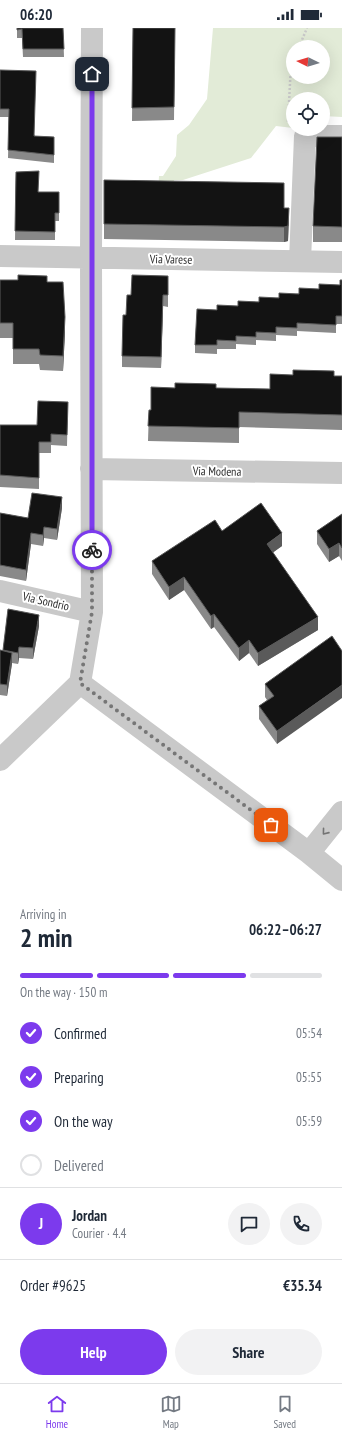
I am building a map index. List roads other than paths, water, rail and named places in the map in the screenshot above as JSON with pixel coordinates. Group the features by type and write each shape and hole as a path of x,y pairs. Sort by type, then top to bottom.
{"street":[{"path":"2,754 80,683 92,612 92,28"},
{"path":"300,261 305,136 342,136"},
{"name":"Via Varese","path":"0,256 342,262"},
{"name":"Via Modena","path":"92,469 342,473"},
{"name":"Via Sondrio","path":"0,590 92,612"},
{"path":"80,683 309,853 342,880"},
{"path":"309,853 342,812"}]}
